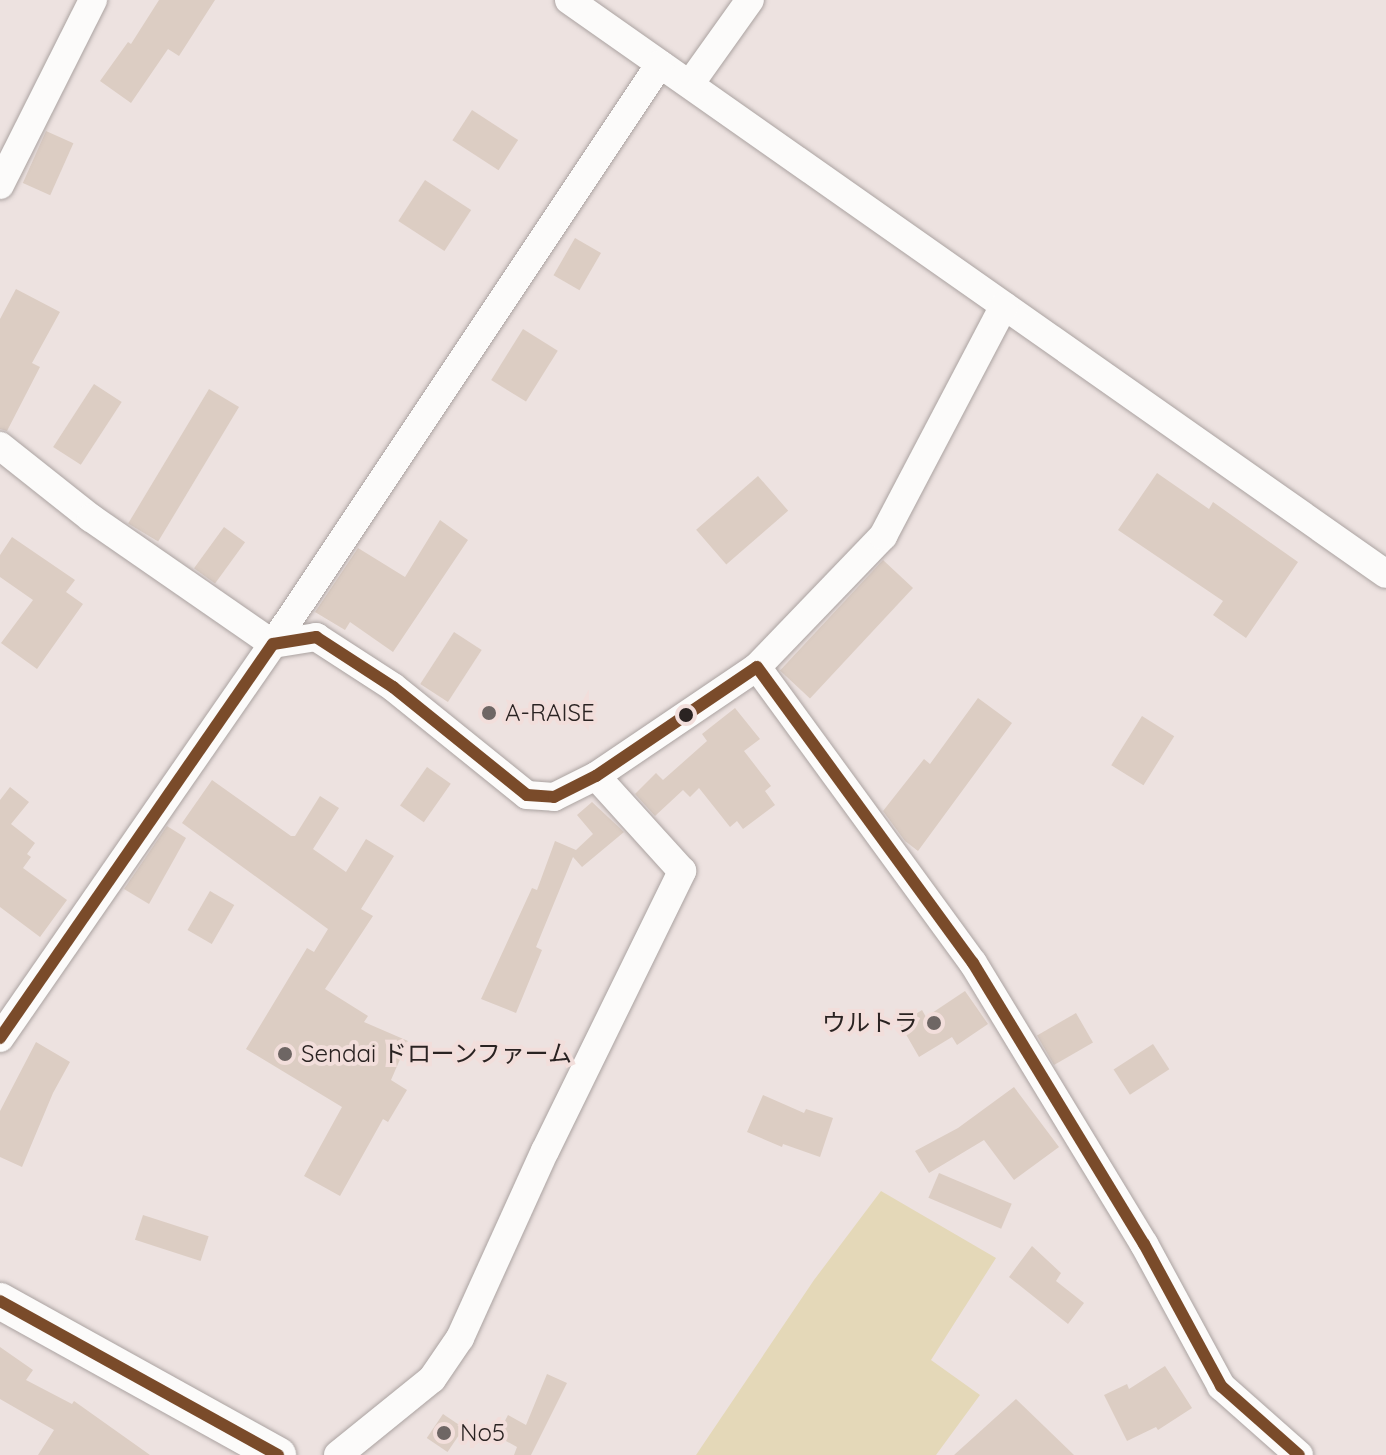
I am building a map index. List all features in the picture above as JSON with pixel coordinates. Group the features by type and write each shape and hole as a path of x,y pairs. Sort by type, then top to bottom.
{"main road":[{"path":"0,1301 278,1455"}],"street":[{"path":"0,185 93,0"},
{"path":"569,0 1386,574"},
{"path":"690,84 750,0"},
{"path":"0,1038 273,644 660,64"},
{"path":"0,446 91,518 273,644 316,637 393,687 527,795 554,797 596,776 757,667 883,536 1004,306"},
{"path":"757,667 973,963 1144,1244 1221,1386 1299,1455"},
{"path":"338,1455 432,1379 460,1338 545,1151 682,871 596,776"}],"shaded area":[{"path":"881,1191 996,1258 931,1360 980,1395 936,1455 696,1455 814,1280"}],"building":[{"path":"159,0 215,0 179,56 168,49 131,103 100,81 128,42 131,44"},
{"path":"472,110 518,140 499,170 452,140"},
{"path":"46,131 73,143 50,195 23,183"},
{"path":"425,180 471,210 444,251 398,221"},
{"path":"575,238 601,253 579,290 554,275"},
{"path":"16,289 60,312 32,363 40,367 7,431 0,429 0,319"},
{"path":"523,329 558,351 526,402 491,380"},
{"path":"94,384 122,402 81,465 53,447"},
{"path":"209,389 239,407 158,542 128,524"},
{"path":"1157,473 1209,509 1213,502 1298,562 1246,638 1213,615 1223,601 1118,530"},
{"path":"758,476 788,511 726,565 696,530"},
{"path":"440,520 468,540 393,652 350,622 345,630 315,612 358,548 405,577"},
{"path":"224,527 245,542 215,584 194,568"},
{"path":"12,537 75,580 66,592 83,604 37,669 1,643 33,600 0,577 0,555"},
{"path":"883,560 913,588 810,698 780,670"},
{"path":"454,632 482,650 448,702 420,684"},
{"path":"978,698 1012,723 918,851 905,841 883,811 924,759 930,764"},
{"path":"735,708 760,739 744,751 771,786 765,791 775,805 743,829 737,821 730,827 699,788 690,797 683,790 655,816 635,794 656,773 663,780 707,741 702,734"},
{"path":"1142,716 1174,736 1143,785 1111,765"},
{"path":"427,767 451,784 424,822 400,806"},
{"path":"212,780 291,836 295,836 320,796 339,808 313,849 346,872 366,839 394,856 361,909 373,916 325,989 368,1016 364,1022 408,1041 391,1080 407,1090 388,1122 383,1119 340,1196 304,1176 342,1107 246,1049 307,948 314,952 328,929 182,823"},
{"path":"10,787 29,802 11,824 35,843 27,854 31,857 23,868 67,900 40,937 0,907 0,800"},
{"path":"592,802 624,832 582,867 573,857 536,947 542,950 516,1013 481,999 532,888 537,890 555,841 576,850 593,834 577,815"},
{"path":"167,826 186,838 149,904 124,889"},
{"path":"210,891 234,905 212,944 188,930"},
{"path":"965,991 988,1024 957,1045 952,1037 919,1057 900,1024 922,1010 926,1017"},
{"path":"1076,1013 1093,1042 1054,1065 1037,1036"},
{"path":"36,1042 70,1062 53,1093 22,1167 0,1157 0,1111"},
{"path":"1153,1044 1169,1069 1130,1095 1114,1070"},
{"path":"1014,1087 1059,1147 1014,1180 984,1140 929,1173 915,1151 958,1128"},
{"path":"763,1095 804,1113 806,1109 833,1118 820,1157 783,1144 782,1147 747,1132"},
{"path":"939,1173 1012,1204 1001,1229 928,1198"},
{"path":"143,1215 209,1236 201,1261 135,1240"},
{"path":"1032,1246 1061,1273 1056,1281 1084,1303 1068,1324 1009,1277"},
{"path":"0,1347 33,1370 26,1380 72,1404 74,1401 150,1455 38,1455 54,1430 0,1399"},
{"path":"1165,1366 1192,1408 1158,1430 1156,1427 1127,1441 1104,1395 1127,1384 1129,1389"},
{"path":"547,1374 567,1383 531,1455 514,1455 517,1447 497,1436 508,1415 526,1425"},
{"path":"1016,1399 1074,1455 954,1455"},
{"path":"443,1414 464,1428 448,1452 427,1438"}],"transit line":[{"path":"0,1038 273,644 316,637 393,687 527,795 554,797 596,776 757,667 973,963 1144,1244 1221,1386 1299,1455"},
{"path":"0,1301 278,1455"}],"place":[{"name":"A-RAISE","path":"489,713"},
{"name":"ウルトラ","path":"934,1023"},
{"name":"Sendai ドローンファーム","path":"285,1054"},
{"name":"No5","path":"444,1433"}]}
